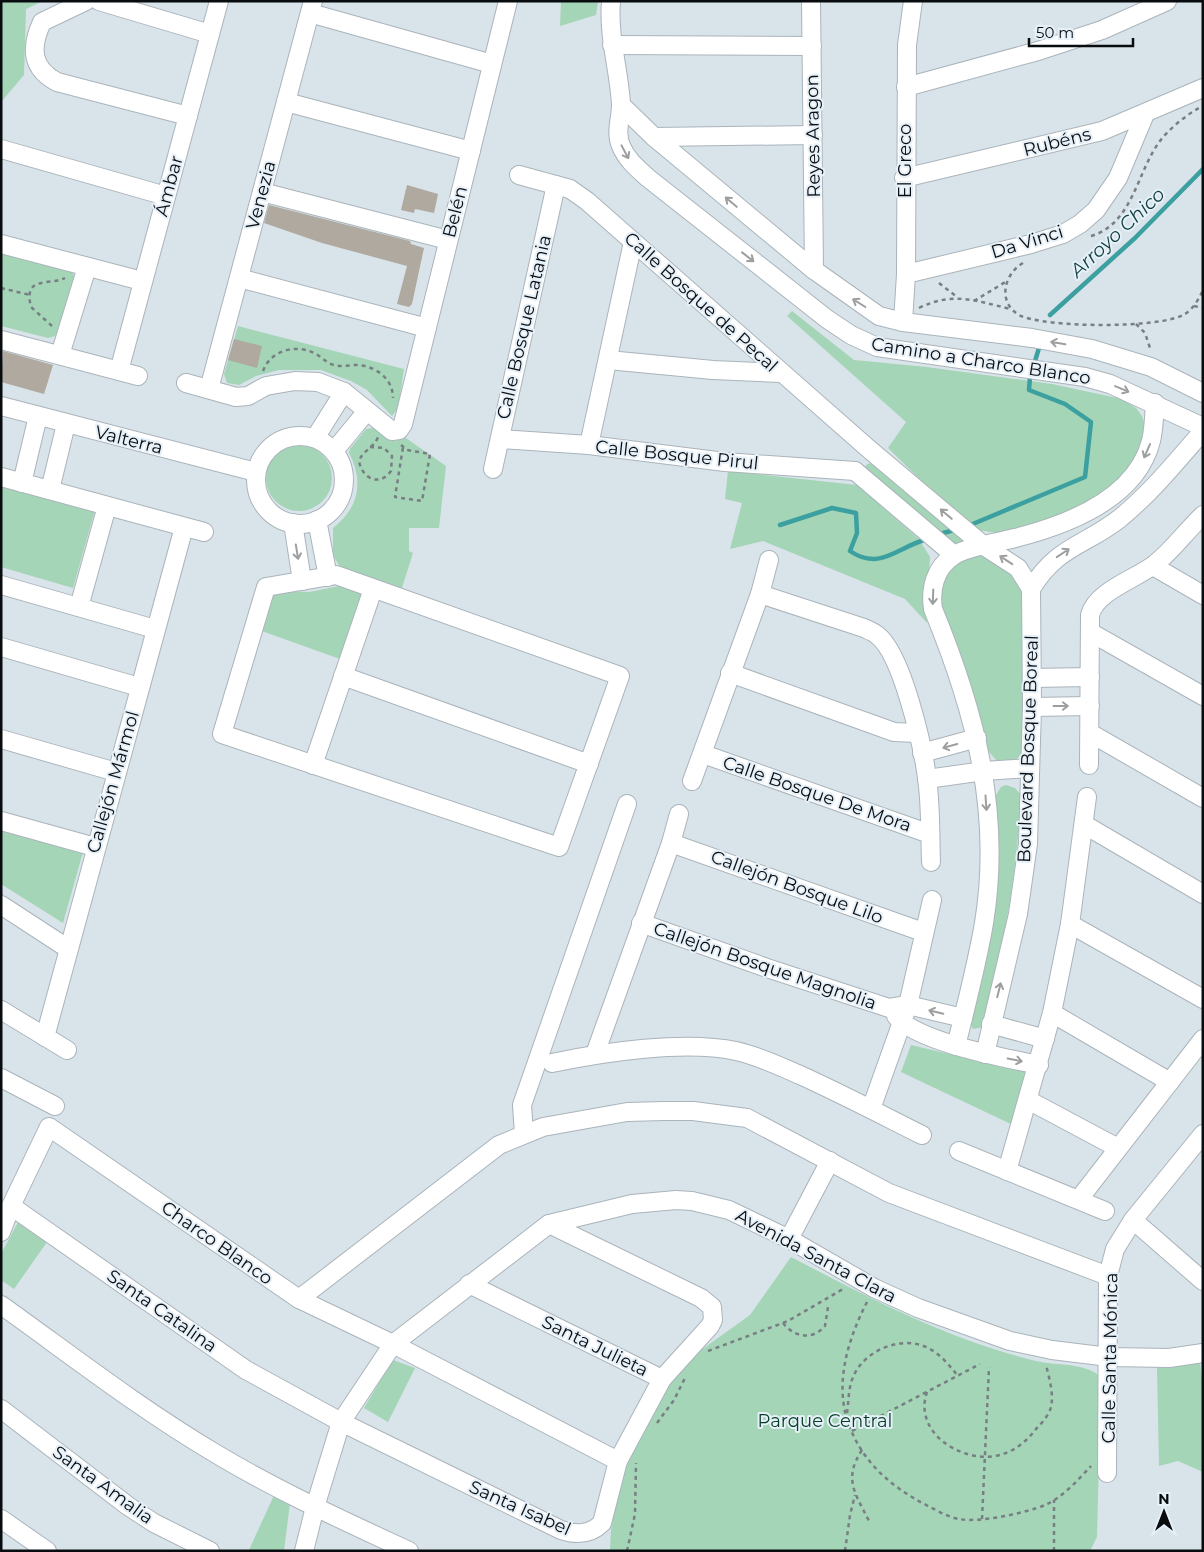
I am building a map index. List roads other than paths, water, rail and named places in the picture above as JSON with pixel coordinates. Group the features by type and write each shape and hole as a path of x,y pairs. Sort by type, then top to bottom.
{"street":[{"path":"86,1 42,22 38,30 34,54 39,68 45,76 57,82 188,116"},
{"path":"99,1 210,34"},
{"name":"Ámbar","path":"119,371 219,1"},
{"name":"Belén","path":"368,411 392,431 399,430 403,424 508,1"},
{"name":"Camino a Charco Blanco","path":"611,1 609,25 621,105 618,128 620,145 629,161 648,178 851,336 877,347 1085,377 1110,384 1155,403 1203,429"},
{"name":"Reyes Aragon","path":"810,1 814,270"},
{"name":"El Greco","path":"903,322 906,274 904,178 906,87 908,24 913,1"},
{"path":"906,87 1038,51 1102,30 1166,1"},
{"path":"311,7 492,64"},
{"name":"Venezia","path":"209,389 311,7"},
{"path":"612,45 722,48 812,46"},
{"name":"Rubéns","path":"904,178 1102,131 1203,88"},
{"path":"286,102 471,151"},
{"name":"Camino a Charco Blanco","path":"621,105 654,137 814,270 879,316 903,322 1032,338 1092,349 1151,368 1203,393"},
{"name":"Da Vinci","path":"906,274 1031,244 1063,234 1080,224 1096,210 1118,178 1145,114"},
{"path":"654,137 813,135"},
{"path":"1,149 166,196"},
{"name":"Calle Bosque de Pecal","path":"519,175 570,189 587,201 780,373 870,450"},
{"name":"Calle Bosque Latania","path":"493,469 556,186"},
{"path":"262,192 448,240"},
{"path":"589,446 633,242"},
{"path":"1,244 142,281"},
{"path":"60,356 87,267"},
{"path":"239,278 427,328"},
{"path":"1,340 138,376"},
{"path":"1085,377 1092,349"},
{"path":"608,360 713,370 780,373"},
{"path":"186,383 236,397 248,396 266,386 295,381 318,382 344,392 368,411 334,451"},
{"path":"315,438 344,392"},
{"path":"1155,403 1151,441 1147,453 1136,472 1118,492 1092,509 1040,532 984,546 954,555 855,472 870,450 984,546 1018,568 1031,589 1041,572 1053,560 1117,520 1138,503 1164,478 1203,429"},
{"name":"Valterra","path":"1,406 256,472"},
{"path":"22,483 38,416"},
{"path":"50,490 66,424"},
{"path":"292,436 315,438 325,443 334,451 342,464 344,487 334,508 317,520 293,523 278,518 266,508 256,487 256,472 262,457 278,441 292,436"},
{"name":"Calle Bosque Pirul","path":"500,439 589,446 725,462 855,472"},
{"path":"1,477 204,532"},
{"path":"79,607 107,506"},
{"path":"1089,764 1090,615 1096,603 1153,566 1176,546 1203,515"},
{"path":"317,520 328,577"},
{"path":"293,523 302,581"},
{"name":"Callejón Mármol","path":"45,1037 67,948 184,527"},
{"name":"Boulevard Bosque Boreal","path":"954,555 936,575 931,598 933,609 960,676 977,738 984,770 988,834 984,923 956,1046"},
{"path":"692,781 760,594 769,560"},
{"path":"1153,566 1203,595"},
{"path":"336,575 620,676 559,847 222,734 266,587 302,581 336,575"},
{"path":"1,586 155,629"},
{"path":"313,765 373,588"},
{"name":"Boulevard Bosque Boreal","path":"985,1054 1018,914 1028,844 1032,707 1031,589"},
{"path":"760,594 864,628 878,635 888,648 900,675 918,733 927,779 931,862"},
{"path":"1090,632 1203,696"},
{"path":"1,647 140,687"},
{"path":"730,673 894,732 918,733"},
{"path":"344,676 589,764"},
{"path":"1032,678 1090,677"},
{"path":"1032,707 1090,706"},
{"path":"1090,732 1203,798"},
{"path":"922,753 977,738"},
{"path":"1,739 116,772"},
{"name":"Calle Bosque De Mora","path":"703,754 930,834"},
{"path":"927,779 984,770 1030,768"},
{"path":"1007,1171 1039,1065 1052,1013 1070,924 1087,797"},
{"path":"524,1134 522,1105 627,804"},
{"path":"595,1054 671,842 679,814"},
{"path":"1,821 95,847"},
{"path":"1084,825 1203,894"},
{"name":"Callejón Bosque Lilo","path":"671,842 923,932"},
{"path":"871,1109 908,1005 923,932 932,900"},
{"path":"1,905 67,948"},
{"name":"Callejón Bosque Magnolia","path":"641,923 766,968 890,1008 908,1005"},
{"path":"1070,924 1203,999"},
{"path":"908,1005 963,1018"},
{"name":"Callejón Bosque Magnolia","path":"890,1008 902,1024"},
{"path":"1,1010 67,1050"},
{"path":"1052,1013 1170,1082"},
{"path":"902,1024 956,1046 1039,1065"},
{"path":"991,1024 1045,1039"},
{"path":"1079,1199 1203,1039"},
{"path":"552,1063 595,1054 697,1047 735,1051 770,1062 922,1135"},
{"path":"1,1078 55,1106"},
{"path":"1028,1100 1118,1148"},
{"path":"299,1299 498,1145 543,1127 627,1112 693,1110 747,1118 898,1196 1108,1276"},
{"name":"Charco Blanco","path":"11,1206 49,1127 299,1299 393,1344"},
{"name":"Calle Santa Mónica","path":"1108,1473 1108,1276 1115,1249 1133,1220 1203,1134"},
{"path":"960,1152 1079,1199 1104,1211"},
{"path":"789,1239 830,1161"},
{"name":"Avenida Santa Clara","path":"304,1551 315,1507 341,1422 393,1344 549,1224 632,1204 676,1200 692,1201 729,1210 789,1239 866,1283 918,1308 1010,1341 1043,1348 1109,1357 1168,1358 1203,1353"},
{"path":"1,1232 11,1206"},
{"name":"Santa Catalina","path":"11,1206 246,1370 341,1422"},
{"path":"1133,1220 1203,1281"},
{"name":"Santa Julieta","path":"469,1284 662,1379 710,1326 714,1314 712,1307 701,1298 549,1224"},
{"path":"1,1305 196,1441 315,1507 409,1551"},
{"path":"393,1344 618,1461"},
{"name":"Santa Isabel","path":"341,1422 571,1533 588,1532 602,1524 618,1461 662,1379"},
{"name":"Santa Amalia","path":"1,1409 128,1506 154,1523 210,1551"},
{"path":"1,1519 47,1551"}],"waterway":[{"name":"Arroyo Chico","path":"1050,315 1135,238 1203,169"},
{"path":"1035,361 1039,348"},
{"name":"Arroyo Chico","path":"968,526 1085,477 1091,422 1065,404 1029,390 1030,377"},
{"path":"780,525 832,508 856,513 857,533 850,551 860,557 870,559 888,556 924,540"},
{"path":"940,534 954,530"}],"park label":[{"name":"Parque Central","path":"825,1421"}]}
